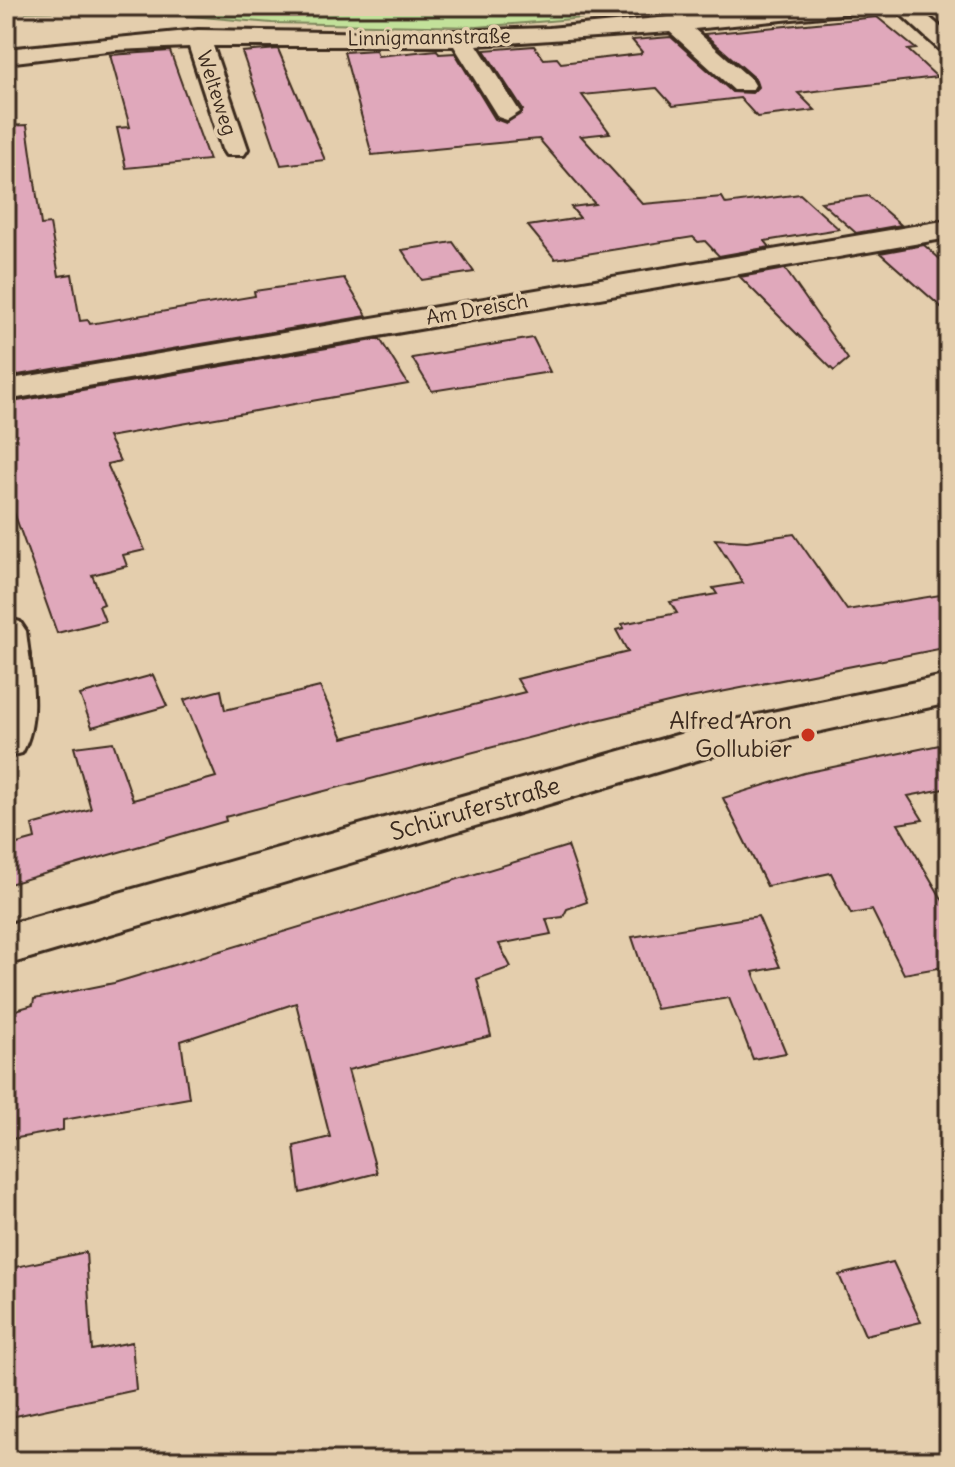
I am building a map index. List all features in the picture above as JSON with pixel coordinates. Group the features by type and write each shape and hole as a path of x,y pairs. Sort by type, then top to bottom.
{"street":[{"name":"Linnigmannstraße","path":"6,56 71,45 198,37 462,39 675,24 852,6"},
{"path":"903,6 949,46"},
{"path":"675,24 743,85"},
{"name":"Welteweg","path":"198,37 235,149"},
{"path":"462,39 507,112"},
{"name":"Am Dreisch","path":"6,390 947,231"},
{"path":"6,742 12,706 8,658"},
{"name":"Schüruferstraße","path":"6,945 719,738 949,689"}],"green space":[{"path":"6,6 724,6 477,27 272,23 123,10 6,12"}],"building":[{"path":"877,17 916,49 908,50 937,77 798,93 815,110 757,117 740,98 673,106 657,88 582,95 610,133 581,136 643,204 722,197 726,204 800,194 839,229 765,241 770,247 719,256 705,241 698,242 693,237 555,259 528,226 580,218 571,207 595,204 539,139 372,155 344,52 376,50 378,56 437,50 439,54 455,53 495,119 506,123 523,110 484,50 534,46 544,59 557,58 561,63 640,54 642,52 632,40 671,37 732,92 752,93 758,87 755,78 704,34"},
{"path":"278,49 325,160 281,165 242,52"},
{"path":"170,51 209,160 126,168 117,128 130,127 110,55"},
{"path":"27,125 41,225 50,224 59,276 72,274 80,321 88,320 90,324 255,296 254,291 344,278 367,316 6,377 6,126"},
{"path":"868,196 901,225 856,233 821,202"},
{"path":"453,242 474,272 422,280 402,250"},
{"path":"924,245 949,267 949,314 880,253"},
{"path":"785,269 848,359 834,371 740,277"},
{"path":"533,338 550,372 432,391 412,358"},
{"path":"380,339 408,384 108,437 120,461 107,464 145,550 123,555 127,566 92,575 104,604 99,606 105,621 57,633 6,490 6,403"},
{"path":"794,534 847,610 940,595 949,607 949,647 685,699 593,721 225,817 226,821 6,885 6,847 35,839 32,825 91,809 74,747 113,742 133,800 216,777 184,700 221,690 225,710 320,687 343,738 525,692 517,679 628,652 616,630 624,628 622,624 677,613 670,602 717,594 713,588 743,583 715,539 747,541"},
{"path":"153,675 167,706 92,727 80,695"},
{"path":"949,743 949,788 908,796 923,820 898,824 949,911 949,966 904,974 872,910 851,914 831,873 767,886 723,798 804,773"},
{"path":"568,846 587,902 567,909 563,917 546,919 551,934 499,944 511,967 477,979 491,1036 348,1070 377,1173 300,1193 294,1146 330,1137 296,1003 181,1041 189,1098 63,1120 63,1130 6,1140 6,1013 33,1005 34,999 114,983"},
{"path":"758,916 780,967 753,972 786,1053 753,1059 729,998 656,1009 632,937"},
{"path":"86,1252 92,1350 132,1342 136,1390 6,1418 6,1269"},
{"path":"893,1262 921,1322 865,1335 839,1275"}],"place":[{"name":"Alfred Aron Gollubier","path":"808,735"}]}
